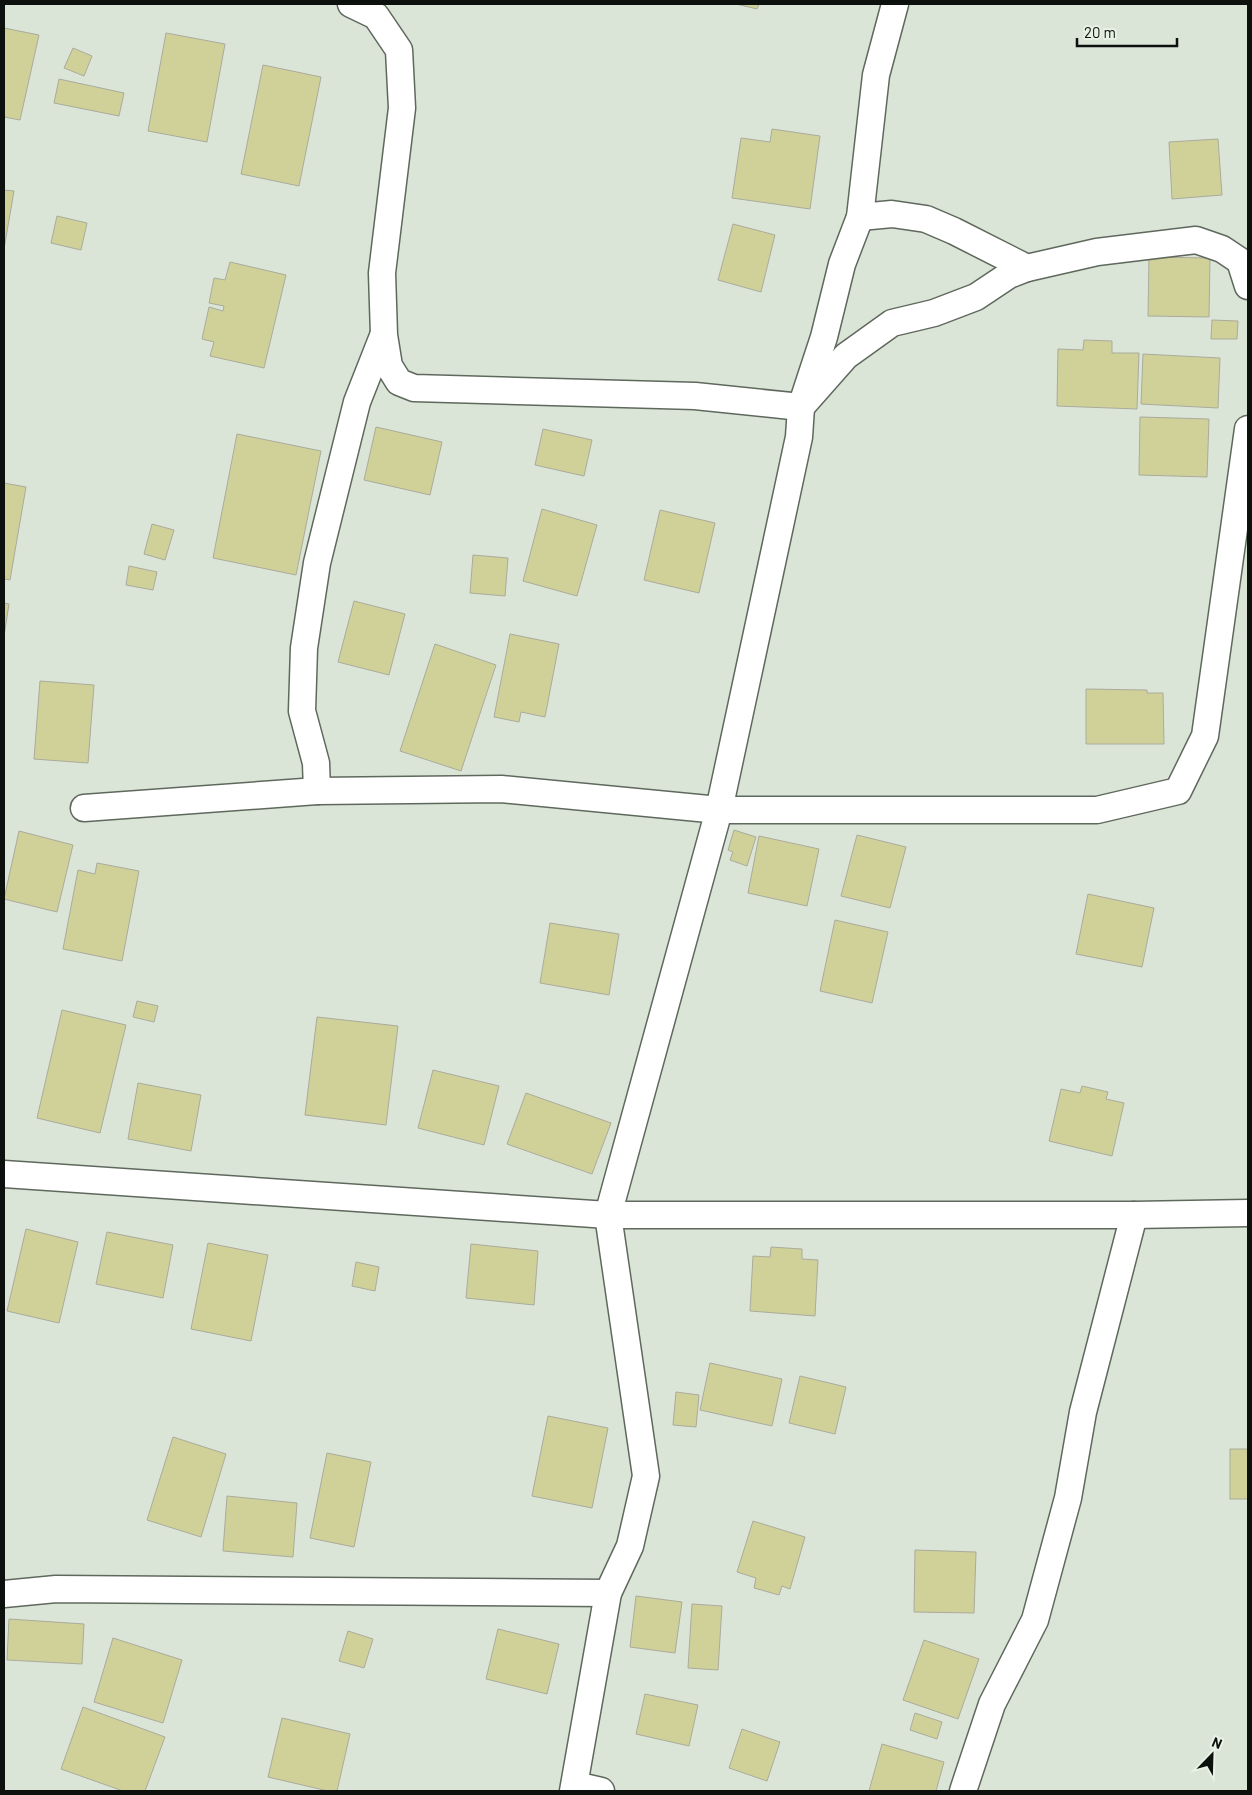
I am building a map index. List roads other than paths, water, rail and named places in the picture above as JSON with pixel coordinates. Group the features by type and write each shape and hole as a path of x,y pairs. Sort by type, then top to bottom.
{"street":[{"path":"351,4 376,16 399,50 402,108 382,273 384,335 389,366 399,382 414,388 695,396 801,407"},
{"path":"601,1791 574,1788 608,1594 630,1546 646,1476 608,1214 719,810 799,437 801,407 824,337 842,264 860,217 876,75 895,4"},
{"path":"860,217 892,214 926,220 954,231 1027,268"},
{"path":"801,407 846,356 892,323 934,313 976,297 1010,275 1027,268 1097,252 1196,240 1222,249 1240,261 1248,286"},
{"path":"317,791 316,763 302,711 305,639 317,563 355,411 384,335"},
{"path":"84,808 317,791 501,789 719,810 1097,810 1178,791 1205,736 1248,429"},
{"path":"4,1174 608,1214 1134,1215 1248,1213"},
{"path":"962,1791 992,1704 1036,1620 1068,1498 1083,1412 1134,1215"},
{"path":"4,1594 56,1589 608,1594"}]}
